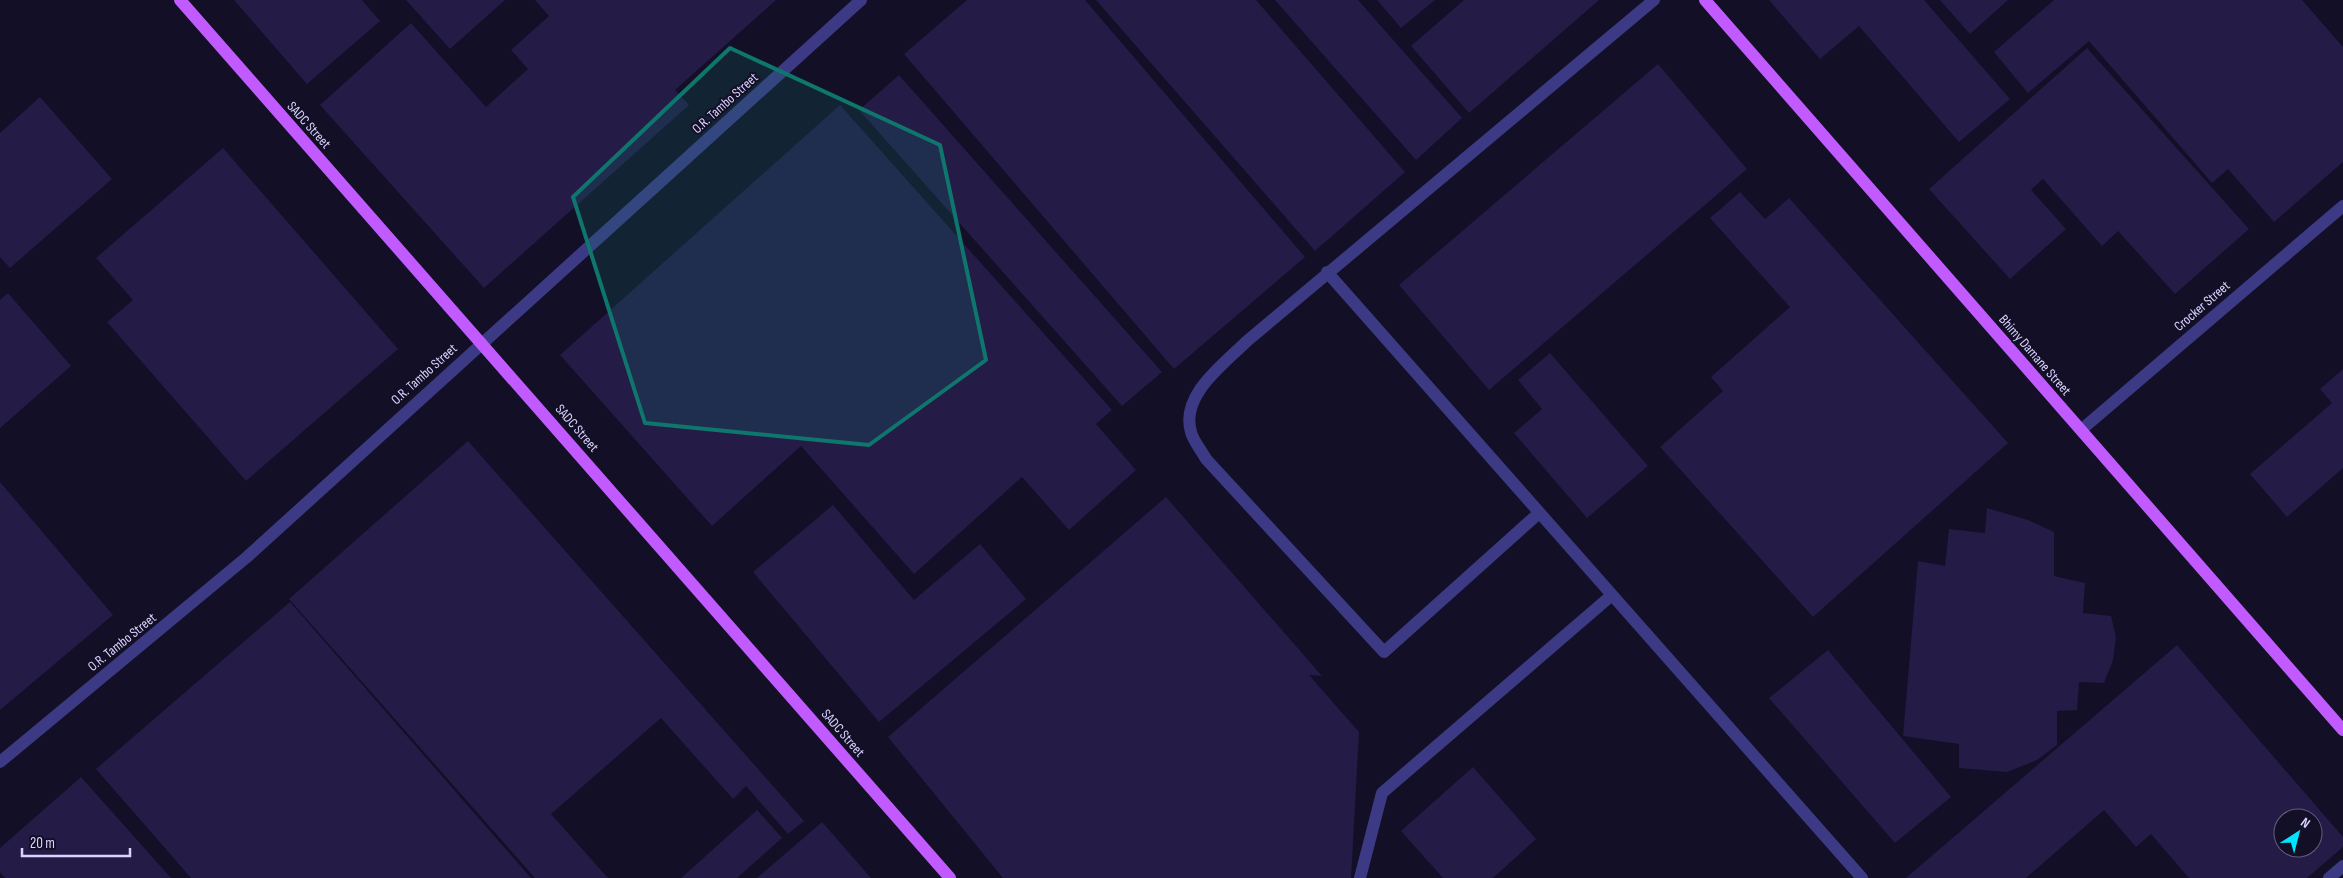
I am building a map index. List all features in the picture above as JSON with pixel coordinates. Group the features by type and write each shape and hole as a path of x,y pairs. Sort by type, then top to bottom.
{"main road":[{"name":"SADC Street","path":"180,0 482,342 950,878"},
{"name":"Bhimy Damane Street","path":"1705,0 2343,730"}],"street":[{"name":"O.R. Tambo Street","path":"0,762 247,557 861,0"},
{"path":"1539,513 1384,652 1206,459 1190,432 1190,408 1197,393 1247,341 1327,272 1654,0"},
{"name":"Crocker Street","path":"2081,430 2343,206"},
{"path":"1327,272 1862,878"},
{"path":"1360,878 1382,793 1612,595"},
{"path":"2329,878 2343,866"}],"highlighted area":[{"path":"730,48 940,145 986,360 869,445 645,423 573,197"}],"building":[{"path":"234,0 362,0 380,21 307,84"},
{"path":"406,0 505,0 450,49"},
{"path":"535,0 776,0 675,90 689,105 484,288 320,105 411,23 486,107 528,69 511,50 549,16"},
{"path":"967,0 1085,0 1305,257 1174,369 904,54"},
{"path":"1096,0 1256,0 1405,172 1315,251"},
{"path":"1275,0 1358,0 1462,118 1416,160"},
{"path":"1377,0 1435,0 1401,28"},
{"path":"1464,0 1599,0 1469,113 1411,46"},
{"path":"1769,0 1924,0 2010,99 1959,142 1859,26 1820,59"},
{"path":"1940,0 2008,0 1970,34"},
{"path":"2054,0 2302,0 2343,47 2343,162 2274,222 2228,169 2212,183 2089,41 2028,93 1994,52"},
{"path":"2087,48 2249,229 2175,294 2118,231 2102,246 2043,179 2031,190 2066,229 2010,279 1929,189"},
{"path":"1658,64 1747,169 1489,390 1399,285"},
{"path":"899,75 1162,372 1122,406 859,110"},
{"path":"40,97 112,179 10,268 0,257 0,133"},
{"path":"840,105 1112,410 1096,424 1136,470 1069,530 1022,477 914,574 801,446 712,526 560,355"},
{"path":"223,148 398,349 246,481 107,322 133,300 96,258"},
{"path":"1740,192 1765,219 1789,198 2008,443 1813,617 1660,447 1723,391 1711,377 1790,307 1710,218"},
{"path":"8,293 71,366 0,428 0,300"},
{"path":"1550,353 1648,466 1587,518 1514,433 1542,409 1518,380"},
{"path":"2343,369 2343,468 2287,517 2250,474 2332,403 2320,389"},
{"path":"468,441 804,821 788,834 746,786 733,799 661,718 551,814 608,878 535,878 289,599"},
{"path":"0,482 113,615 0,710"},
{"path":"1166,497 1322,676 1309,675 1359,732 1351,878 1003,878 888,737"},
{"path":"833,505 914,600 980,544 1026,599 879,722 753,572"},
{"path":"1987,508 2028,520 2054,532 2054,576 2085,583 2083,613 2111,616 2116,637 2113,660 2104,683 2079,682 2077,710 2057,711 2057,745 2037,760 2007,772 1959,768 1959,744 1903,736 1918,561 1945,566 1949,529 1985,533"},
{"path":"290,602 531,878 191,878 96,769"},
{"path":"2177,645 2318,808 2273,808 2273,858 2323,858 2323,814 2343,837 2343,847 2307,878 2189,878 2151,834 2136,847 2104,810 2026,878 1906,878"},
{"path":"1828,650 1951,797 1895,843 1769,698"},
{"path":"1473,767 1536,839 1493,878 1443,878 1401,831"},
{"path":"81,777 171,878 5,878 0,872 0,848"},
{"path":"757,810 782,838 737,878 681,878"},
{"path":"822,822 871,878 757,878"}]}
